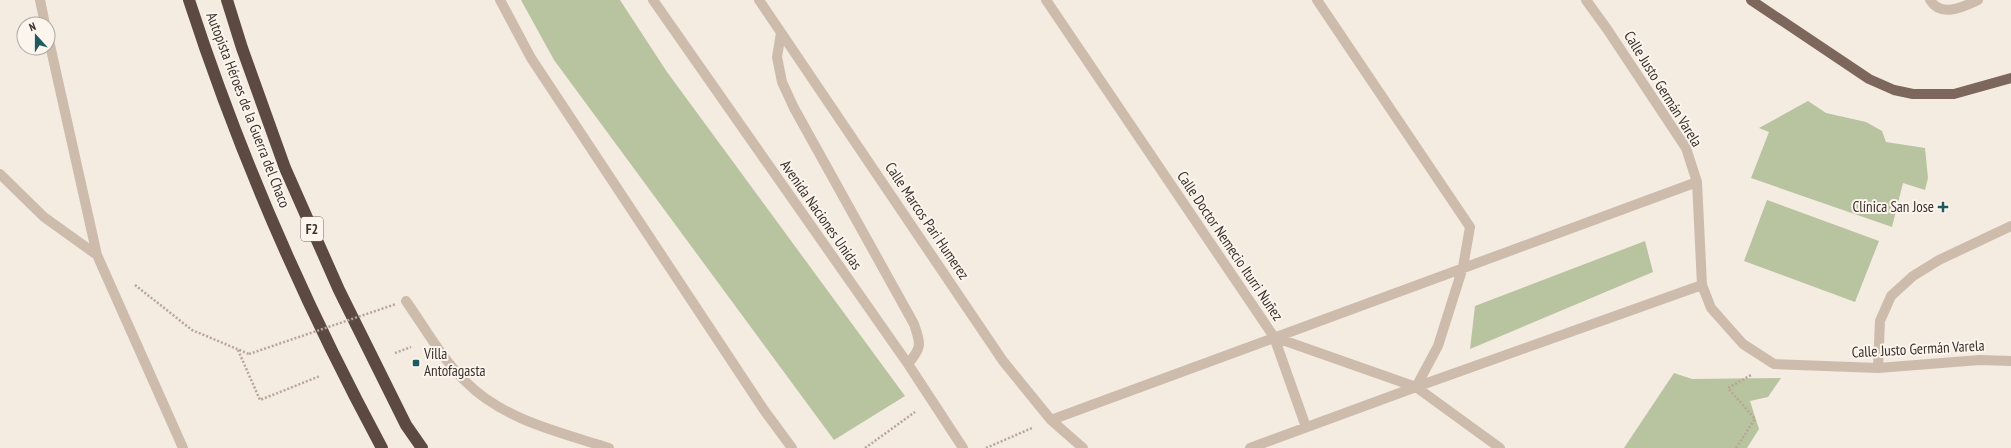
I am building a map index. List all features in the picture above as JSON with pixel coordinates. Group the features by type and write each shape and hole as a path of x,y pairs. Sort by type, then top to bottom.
{"highway":[{"name":"Autopista Héroes de la Guerra del Chaco","path":"189,0 208,60 255,179 310,307 382,448"},
{"name":"Autopista Héroes de la Guerra del Chaco","path":"227,0 242,48 285,168 342,296 406,425 422,448"}],"main road":[{"path":"1751,0 1869,79 1894,90 1913,94 1954,94 2011,78"}],"street":[{"path":"40,0 43,16"},
{"path":"500,0 531,58 764,410 792,448"},
{"name":"Avenida Naciones Unidas","path":"653,0 908,364 963,448"},
{"name":"Calle Marcos Pari Humerez","path":"759,0 1003,361 1052,420 1083,448"},
{"name":"Calle Doctor Nemecio Iturri Nuñez","path":"1046,0 1274,337 1416,387 1500,448"},
{"path":"1317,0 1470,227 1463,267 1438,346 1416,387"},
{"name":"Calle Justo Germán Varela","path":"1586,0 1686,148 1697,182 1702,285 1711,308 1743,344 1774,364 1878,368 1980,360 2011,361"},
{"path":"1930,0 1934,6 1946,10 1958,9 1978,0"},
{"path":"781,32 777,57 782,82 794,108 914,324 920,344 916,354 908,364"},
{"path":"52,56 96,255 183,448"},
{"path":"0,174 44,217 96,255"},
{"path":"1052,420 1463,267 1697,182"},
{"path":"1878,368 1880,320 1891,296 1913,276 1938,260 2011,226"},
{"path":"1250,448 1702,285"},
{"path":"406,301 446,359 466,382 488,399 514,416 608,448"},
{"path":"1274,337 1306,427"}],"path":[{"path":"132,283 192,330 249,354 396,304"},
{"path":"238,350 260,400 341,368"},
{"path":"1736,448 1755,419 1728,388 1774,364"},
{"path":"866,448 932,400"},
{"path":"986,448 1052,420"}],"green space":[{"path":"521,0 620,0 667,72 905,396 834,440 554,60"},
{"path":"1808,101 1826,113 1866,122 1882,131 1886,142 1925,148 1928,178 1925,190 1903,183 1892,227 1751,178 1769,132 1759,128"},
{"path":"1767,200 1879,241 1855,302 1744,261"},
{"path":"1645,241 1653,272 1470,349 1475,306"},
{"path":"1674,373 1692,379 1781,378 1768,397 1750,401 1759,429 1747,448 1624,448"}],"place":[{"name":"Clínica San Jose","path":"1943,207"},
{"name":"Villa Antofagasta","path":"416,363"}]}
